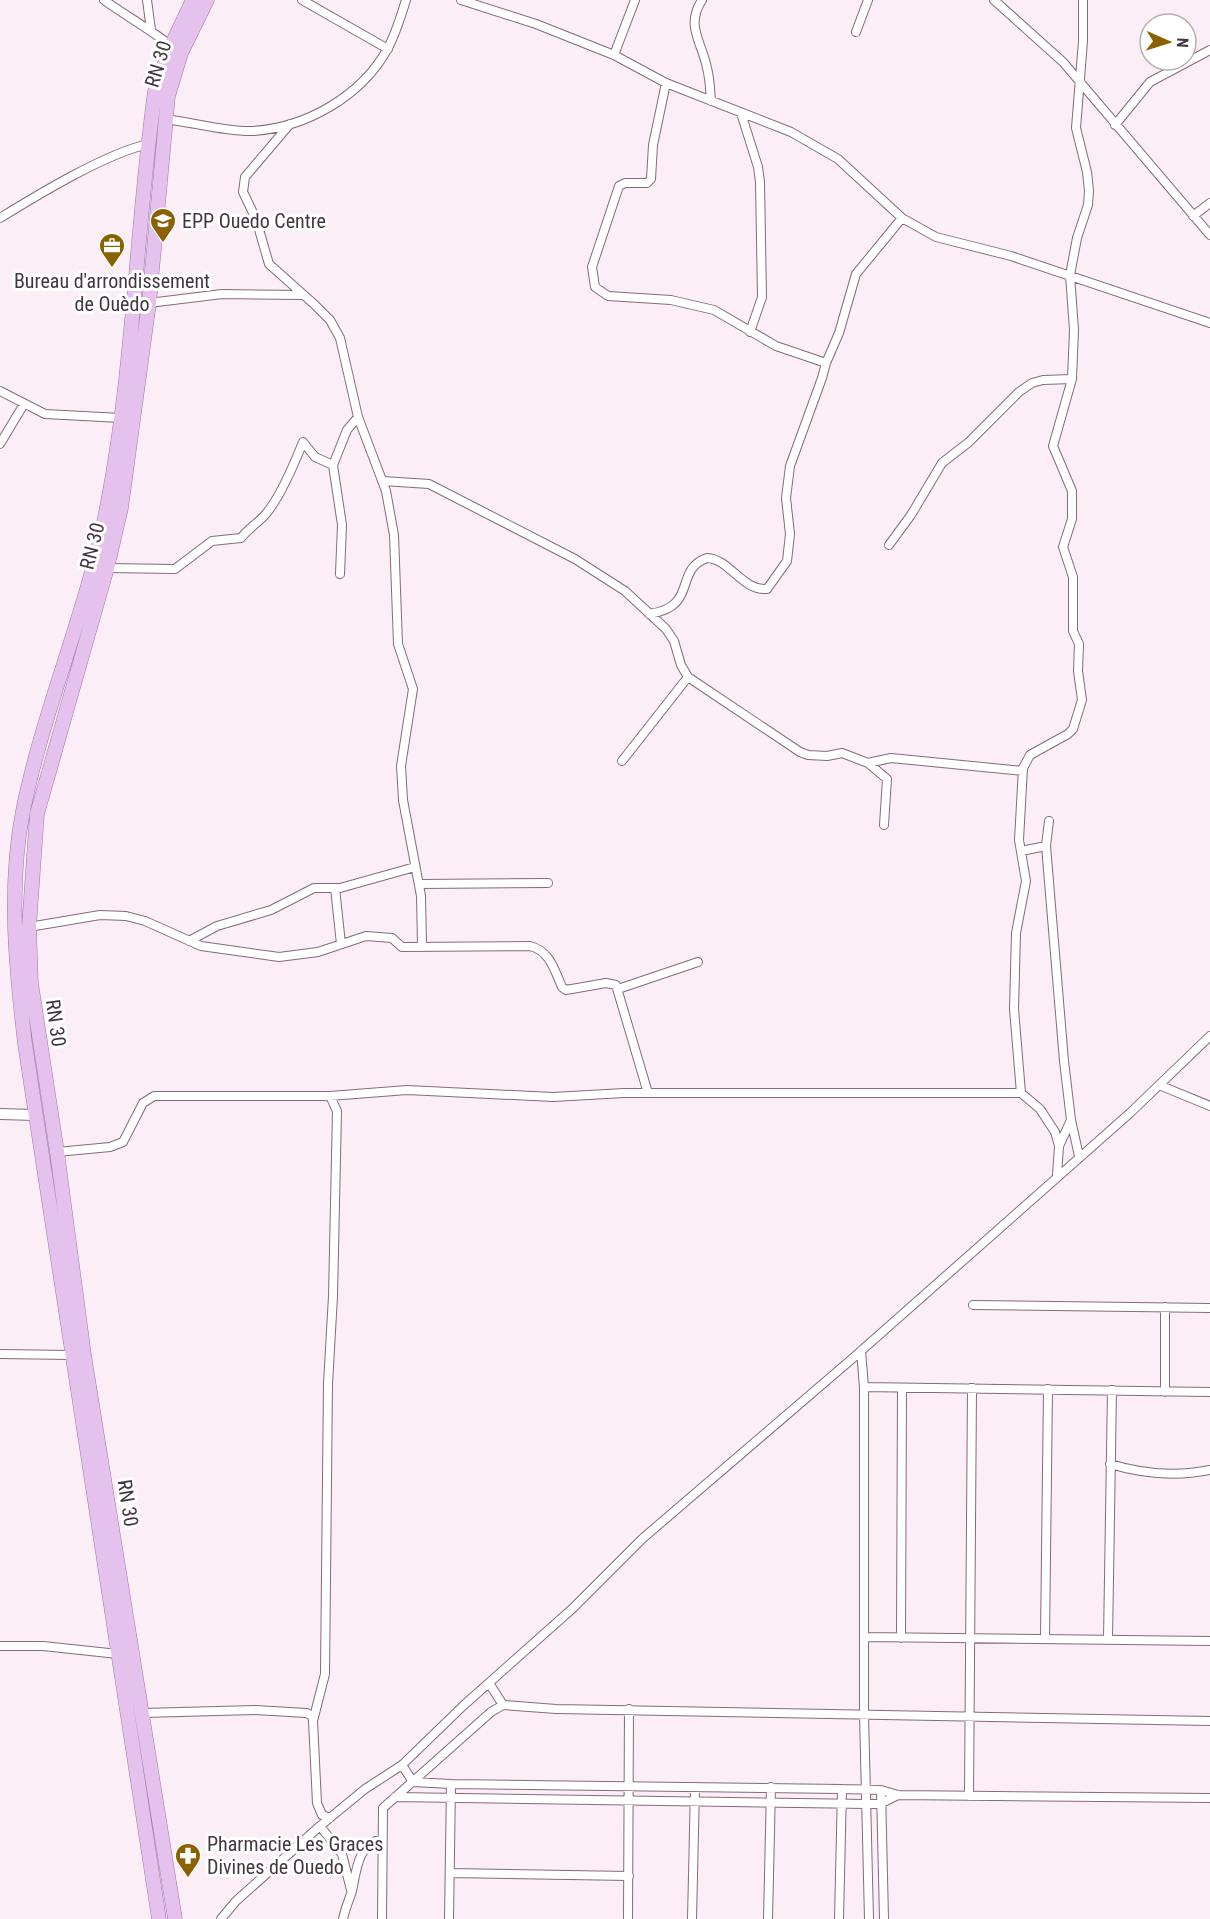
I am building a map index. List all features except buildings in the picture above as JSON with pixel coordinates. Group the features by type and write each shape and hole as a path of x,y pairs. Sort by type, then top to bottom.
{"main road":[{"name":"RN 30","path":"159,1919 35,1115 18,985 16,896 18,848 23,812 40,741 108,505 121,418 155,91 171,46 193,0"},
{"name":"RN 30","path":"175,1919 84,1354 57,1152 31,983 29,927 37,814 107,568 128,468 149,303 168,96 181,52 207,0"}],"street":[{"path":"104,0 151,30 171,46"},
{"path":"147,0 151,30"},
{"path":"302,0 388,48"},
{"path":"165,118 244,130 274,128 290,124 336,104 365,79 388,48 406,0"},
{"path":"461,0 536,24 614,55 666,83 791,132 838,159 902,218 936,237 1011,256 1210,322"},
{"path":"614,55 635,0"},
{"path":"702,0 696,12 693,27 708,69 711,101"},
{"path":"856,32 868,0"},
{"path":"994,0 1045,44 1210,235"},
{"path":"1021,1093 1014,1009 1016,933 1026,880 1021,851 1023,771 1030,755 1073,729 1082,700 1078,671 1079,644 1073,631 1073,577 1063,547 1072,519 1073,501 1070,480 1053,452 1056,431 1072,379 1074,330 1070,275 1073,251 1088,205 1089,191 1087,172 1076,128 1083,0"},
{"path":"1115,125 1150,82 1210,50"},
{"path":"666,83 653,145 651,178 647,183 625,183 619,186 595,253 591,276 595,287 604,295 645,297 705,307 723,314 776,346 825,363"},
{"path":"741,112 758,167 760,182 762,297 750,332"},
{"path":"290,124 245,177 242,185 256,219 269,264 330,320 340,338 358,417 383,481 394,535 398,644 413,689 400,766 403,800 419,884 422,945"},
{"path":"0,218 59,184 134,147 148,144"},
{"path":"1193,216 1210,203"},
{"path":"650,614 671,609 682,596 695,565 706,558 716,559 752,587 760,589 767,589 783,569 789,542 786,498 790,466 822,378 825,363 839,333 856,274 902,218"},
{"path":"149,303 222,294 302,295"},
{"path":"889,545 911,515 942,463 969,442 1019,392 1032,383 1043,380 1072,379"},
{"path":"0,391 45,414 121,418"},
{"path":"0,444 24,404"},
{"path":"340,574 342,525 333,465 347,430 358,417"},
{"path":"107,568 175,569 212,541 241,538 248,528 264,518 292,469 303,442 315,457 333,465"},
{"path":"383,481 416,482 451,493 575,559 625,591 671,634 681,665 688,676 800,752 817,756 842,753 868,763 887,779 884,825"},
{"path":"622,761 688,676"},
{"path":"868,763 891,758 1023,771"},
{"path":"1049,821 1046,846 1064,1061 1071,1120 1080,1156"},
{"path":"1021,851 1046,846"},
{"path":"189,941 217,926 271,910 308,890 335,888 415,867"},
{"path":"419,884 549,883"},
{"path":"335,888 340,944"},
{"path":"29,927 100,915 126,916 145,921 189,941 222,949 279,957 318,952 369,936 392,938 402,947 422,945 425,948 530,946 546,954 561,987 566,990 606,983 613,983 618,989 648,1093"},
{"path":"618,989 698,962"},
{"path":"221,1919 236,1901 320,1826 364,1789 402,1765 572,1609 642,1539 861,1351 1159,1085 1210,1036"},
{"path":"1159,1085 1210,1106"},
{"path":"57,1152 110,1147 123,1142 143,1102 154,1096 330,1096 407,1090 553,1097 648,1093 1021,1093 1027,1096 1051,1122 1059,1146 1058,1175"},
{"path":"313,1721 325,1674 328,1384 337,1111 330,1096"},
{"path":"0,1114 35,1115"},
{"path":"1059,1146 1071,1120"},
{"path":"972,1305 1210,1308"},
{"path":"1165,1307 1165,1392"},
{"path":"861,1351 864,1387 866,1637 864,1714 869,1919"},
{"path":"0,1354 71,1355"},
{"path":"864,1387 1210,1392"},
{"path":"901,1638 902,1388"},
{"path":"969,1796 972,1638 972,1388"},
{"path":"1045,1639 1047,1389"},
{"path":"1108,1640 1112,1390"},
{"path":"1110,1464 1147,1473 1172,1474 1210,1470"},
{"path":"866,1637 1210,1641"},
{"path":"0,1646 43,1646 117,1654"},
{"path":"489,1683 503,1705"},
{"path":"382,1919 383,1808 491,1712 503,1705 1210,1720"},
{"path":"628,1919 631,1786 629,1709"},
{"path":"142,1713 255,1710 307,1713 312,1716 313,1721 317,1803 322,1815 330,1818"},
{"path":"402,1765 413,1782"},
{"path":"413,1782 771,1787 881,1790 898,1795 1210,1798"},
{"path":"449,1919 451,1784"},
{"path":"692,1919 695,1787"},
{"path":"768,1919 771,1787"},
{"path":"839,1919 842,1789"},
{"path":"881,1790 884,1919"},
{"path":"395,1797 880,1804 898,1795"},
{"path":"320,1826 342,1854 351,1893"},
{"path":"343,1919 355,1873 366,1848 375,1840 382,1840"},
{"path":"450,1873 629,1876"},
{"path":"868,1881 883,1881"}],"place":[{"name":"EPP Ouedo Centre","path":"163,244"},
{"name":"Bureau d'arrondissement de Ouèdo","path":"112,269"},
{"name":"Pharmacie Les Graces Divines de Ouedo","path":"188,1879"}]}
